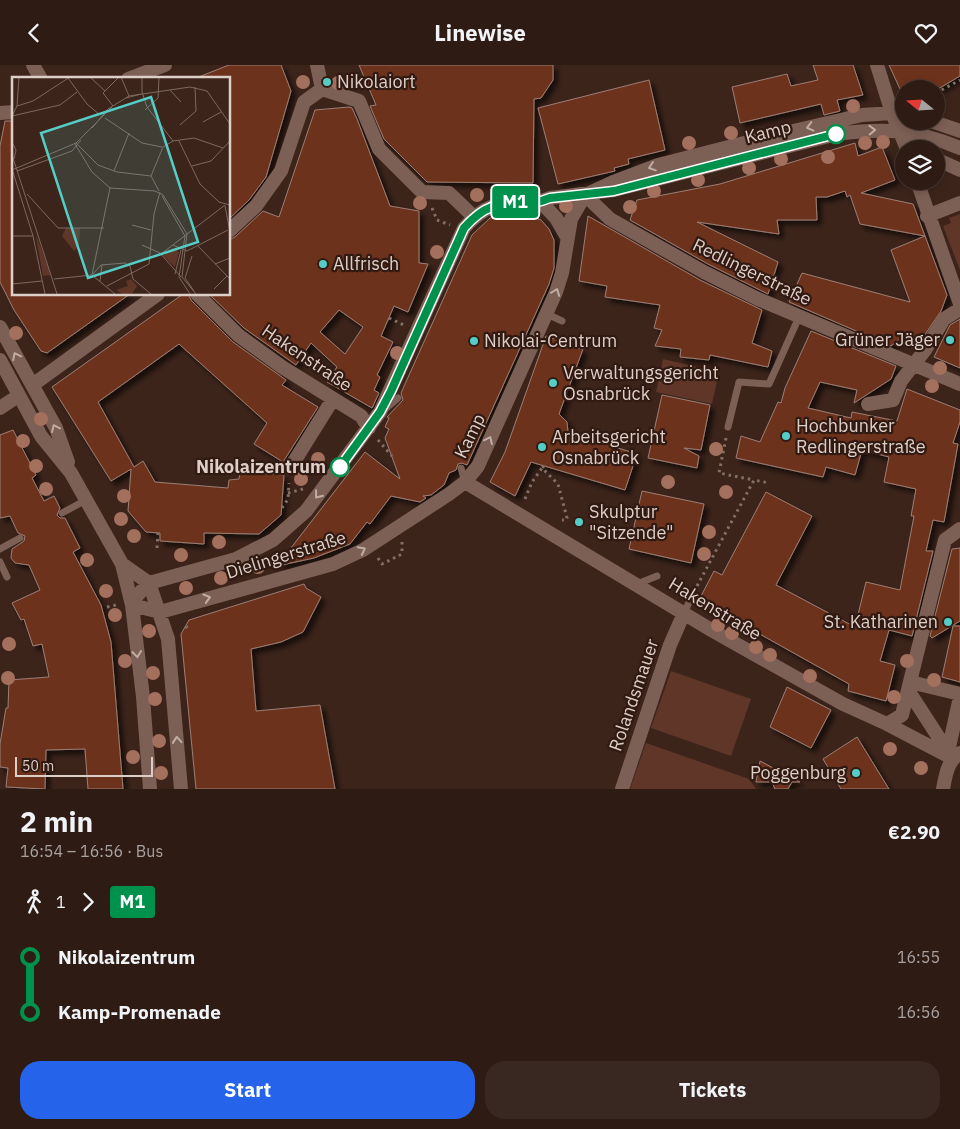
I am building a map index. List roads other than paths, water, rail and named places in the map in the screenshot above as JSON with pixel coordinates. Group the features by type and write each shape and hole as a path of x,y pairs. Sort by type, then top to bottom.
{"street":[{"path":"34,65 40,77"},
{"path":"133,77 165,65"},
{"path":"317,65 322,89"},
{"path":"877,65 895,108"},
{"path":"322,89 359,101 379,149 422,192 449,193 474,217"},
{"path":"230,230 256,206 281,171 304,102 322,89"},
{"name":"Kamp","path":"465,482 478,466 547,314 562,273 571,219 586,195 613,182 658,165 835,120 862,115 895,115"},
{"path":"945,126 960,131"},
{"name":"Kamp","path":"369,428 380,412 464,228 484,210 497,205 541,202 550,198 614,191 837,134 865,130 895,130"},
{"path":"899,130 903,140"},
{"name":"Kamp","path":"899,130 939,139 960,148"},
{"path":"945,163 960,170"},
{"path":"920,190 927,216 960,303"},
{"name":"Redlingerstraße","path":"586,195 610,219 704,272 800,317 960,384"},
{"path":"541,202 556,218 567,237"},
{"path":"927,216 960,203"},
{"path":"34,384 157,295"},
{"name":"Hakenstraße","path":"198,295 238,335 282,367 361,416 369,428"},
{"path":"868,404 893,400 901,381 944,319 960,309"},
{"path":"0,327 34,384 56,428 71,473"},
{"path":"0,360 10,401 71,473 122,564 132,603 143,697 150,789"},
{"path":"290,468 333,399"},
{"name":"Dielingerstraße","path":"149,583 236,559 273,540 306,511 369,428"},
{"name":"Hakenstraße","path":"465,482 684,613 843,704 953,755"},
{"name":"Dielingerstraße","path":"132,603 160,612 333,563 356,554 465,482"},
{"path":"887,724 902,715 945,540 960,529"},
{"path":"122,564 149,583 168,639 180,789"},
{"path":"132,603 149,583"},
{"name":"Rolandsmauer","path":"622,789 670,645 684,613"},
{"path":"909,686 960,696 953,755 948,765 944,789"},
{"path":"909,686 953,755"}],"lane":[{"path":"547,314 562,321"},
{"path":"728,427 739,383 769,384 800,317"},
{"path":"380,412 398,399"},
{"path":"460,468 465,482"},
{"path":"62,513 86,500"},
{"path":"0,549 20,537"},
{"path":"0,563 7,577"},
{"path":"637,584 657,576"},
{"path":"684,613 692,596"}],"place":[{"name":"Nikolaiort","path":"327,82"},
{"name":"Allfrisch","path":"323,264"},
{"name":"Grüner Jäger","path":"950,340"},
{"name":"Nikolai-Centrum","path":"474,341"},
{"name":"Verwaltungsgericht Osnabrück","path":"553,383"},
{"name":"Hochbunker Redlingerstraße","path":"786,436"},
{"name":"Arbeitsgericht Osnabrück","path":"542,447"},
{"name":"Nikolaizentrum","path":"340,467"},
{"name":"Skulptur \"Sitzende\"","path":"579,522"},
{"name":"St. Katharinen","path":"948,622"},
{"name":"Poggenburg","path":"856,773"}]}
